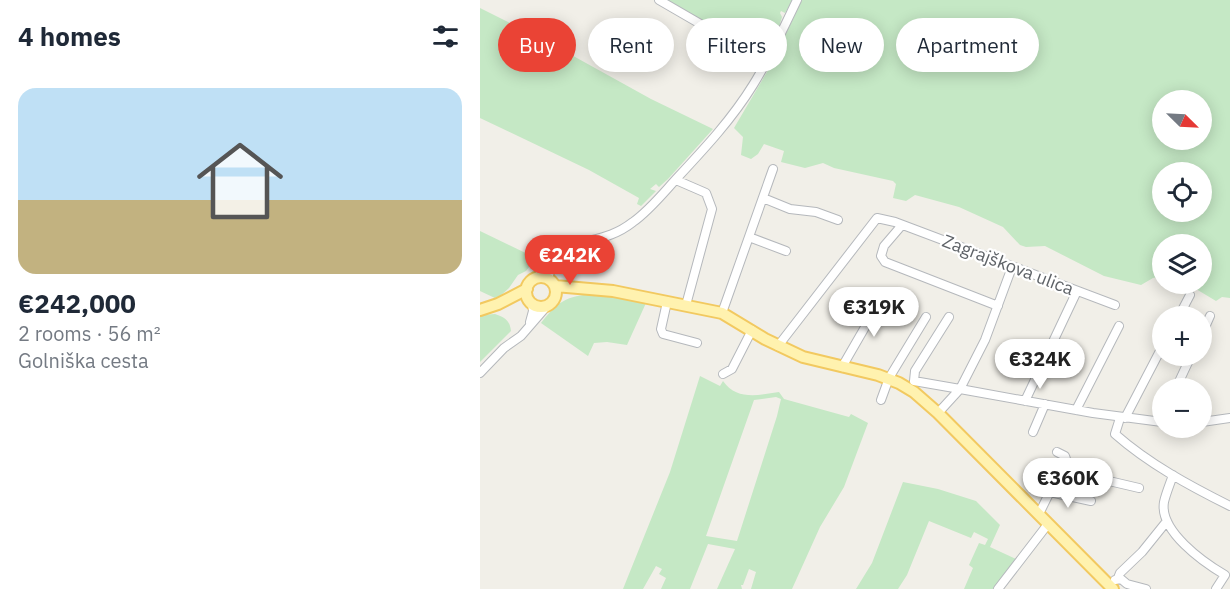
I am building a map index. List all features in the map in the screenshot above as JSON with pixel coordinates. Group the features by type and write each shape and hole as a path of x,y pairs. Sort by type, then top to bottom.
{"main road":[{"path":"529,298 533,280 613,291 686,305 722,313 778,346 803,357 889,378 907,387 938,413 1048,524 1113,584"},
{"path":"529,298 537,306 547,306 554,299 549,284"},
{"path":"480,310 529,298"}],"street":[{"path":"659,0 690,18"},
{"path":"787,20 797,0"},
{"path":"549,284 554,256 567,247 619,232 634,222 676,180 730,117 760,72"},
{"path":"722,313 773,169"},
{"path":"676,180 706,193 712,209 686,305"},
{"path":"763,198 790,208 816,212 838,220"},
{"name":"Zagrajškova ulica","path":"778,346 877,218 902,225 1115,305"},
{"path":"902,225 884,246 881,256 885,262 998,306"},
{"path":"749,237 786,251"},
{"path":"938,413 960,389 985,340 1012,267"},
{"path":"1025,401 1077,291"},
{"path":"1184,306 1190,295"},
{"path":"842,367 883,296"},
{"path":"527,329 532,318 529,298"},
{"path":"667,302 661,330 663,334 697,343"},
{"path":"480,373 504,348 527,329 547,306"},
{"path":"880,400 889,378 926,317"},
{"path":"949,317 915,371 913,379 920,383 1122,418 1152,420"},
{"path":"1076,410 1119,326"},
{"path":"723,374 732,369 752,330"},
{"path":"1152,365 1115,434 1139,454 1209,497 1230,506"},
{"path":"1033,432 1046,404"},
{"path":"1212,421 1230,418"},
{"path":"1039,514 1066,459 1057,452"},
{"path":"1062,470 1139,488"},
{"path":"1173,475 1164,503 1167,521 1174,534 1225,575 1216,589"},
{"path":"1050,492 1091,501"},
{"path":"1113,584 1120,573 1142,552 1167,521"},
{"path":"998,589 1048,524"},
{"path":"1113,584 1126,584 1146,589"}],"green space":[{"path":"665,0 793,0 785,13 781,11 782,18 696,18"},
{"path":"802,0 1230,0 1230,298 1222,297 1216,301 1204,294 1212,294 1212,234 1152,234 1152,279 1141,285 1104,276 1045,246 1020,245 1003,227 959,207 915,195 906,201 893,198 896,184 893,181 834,168 823,163 805,168 781,162 784,151 764,144 758,154 751,159 741,155 743,137 734,128 767,72 787,72 787,31"},
{"path":"480,8 500,18 498,18 498,72 576,72 576,57 588,64 588,72 602,72 713,129 668,179 659,187 656,184 650,189 656,191 641,206 637,204 639,198 589,170 480,118"},
{"path":"480,231 536,258 497,299 480,291"},
{"path":"600,293 646,303 627,345 594,343 588,356 541,323 560,303 580,295"},
{"path":"495,314 506,320 511,331 480,362 480,315"},
{"path":"700,376 720,386 723,381 735,392 742,394 779,392 784,399 849,417 851,414 868,423 844,487 820,527 792,589 751,589 756,572 749,569 741,585 742,589 717,589 735,549 708,544 690,589 661,589 666,578 659,574 662,569 656,566 643,589 623,589 670,472","holes":["776,397 781,399 737,541 706,536 754,400"]},
{"path":"903,482 938,489 976,501 1000,525 990,547 1016,559 995,589 964,589 973,568 969,565 979,543 985,545 988,539 974,532 971,538 929,521 907,575 898,589 856,589 872,563"}]}
